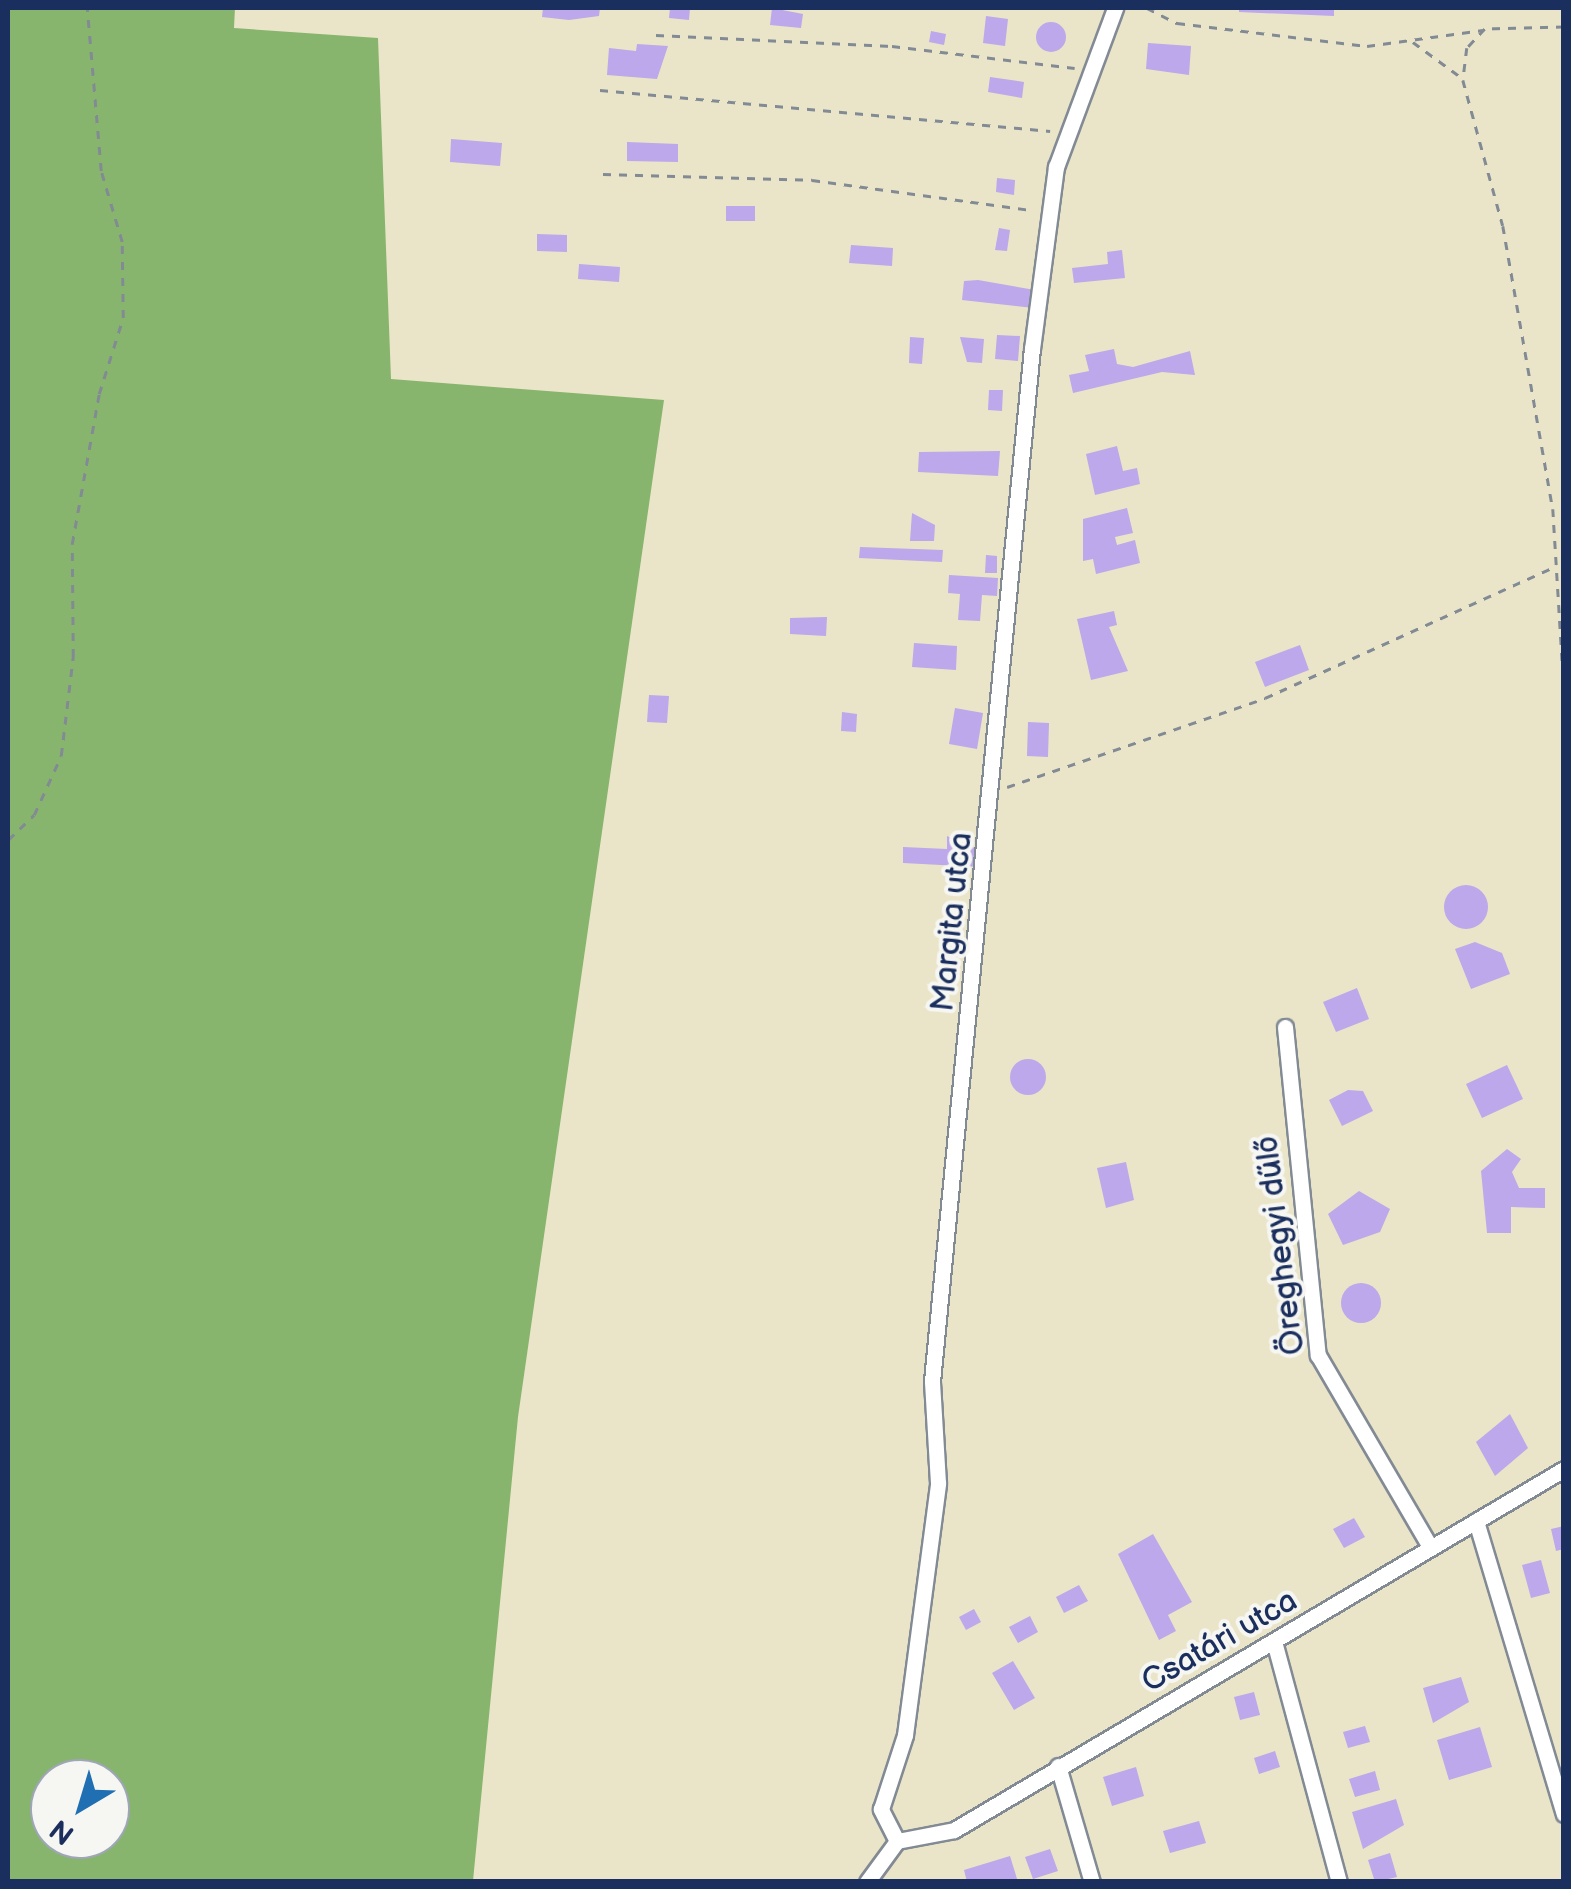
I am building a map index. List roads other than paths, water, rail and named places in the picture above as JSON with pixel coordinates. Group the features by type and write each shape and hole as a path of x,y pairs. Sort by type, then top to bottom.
{"street":[{"name":"Margita utca","path":"897,1841 881,1809 905,1736 938,1483 932,1381 994,792 1048,214 1067,132 1096,68 1115,8"},
{"name":"Öreghegyi dűlő","path":"1285,1027 1318,1355 1430,1546"},
{"name":"Csatári utca","path":"897,1841 930,1842 1275,1645 1430,1546 1564,1470"},
{"path":"1476,1521 1564,1814"},
{"path":"1275,1645 1339,1882"},
{"path":"1058,1766 1092,1882"},
{"path":"867,1882 897,1841"}]}
